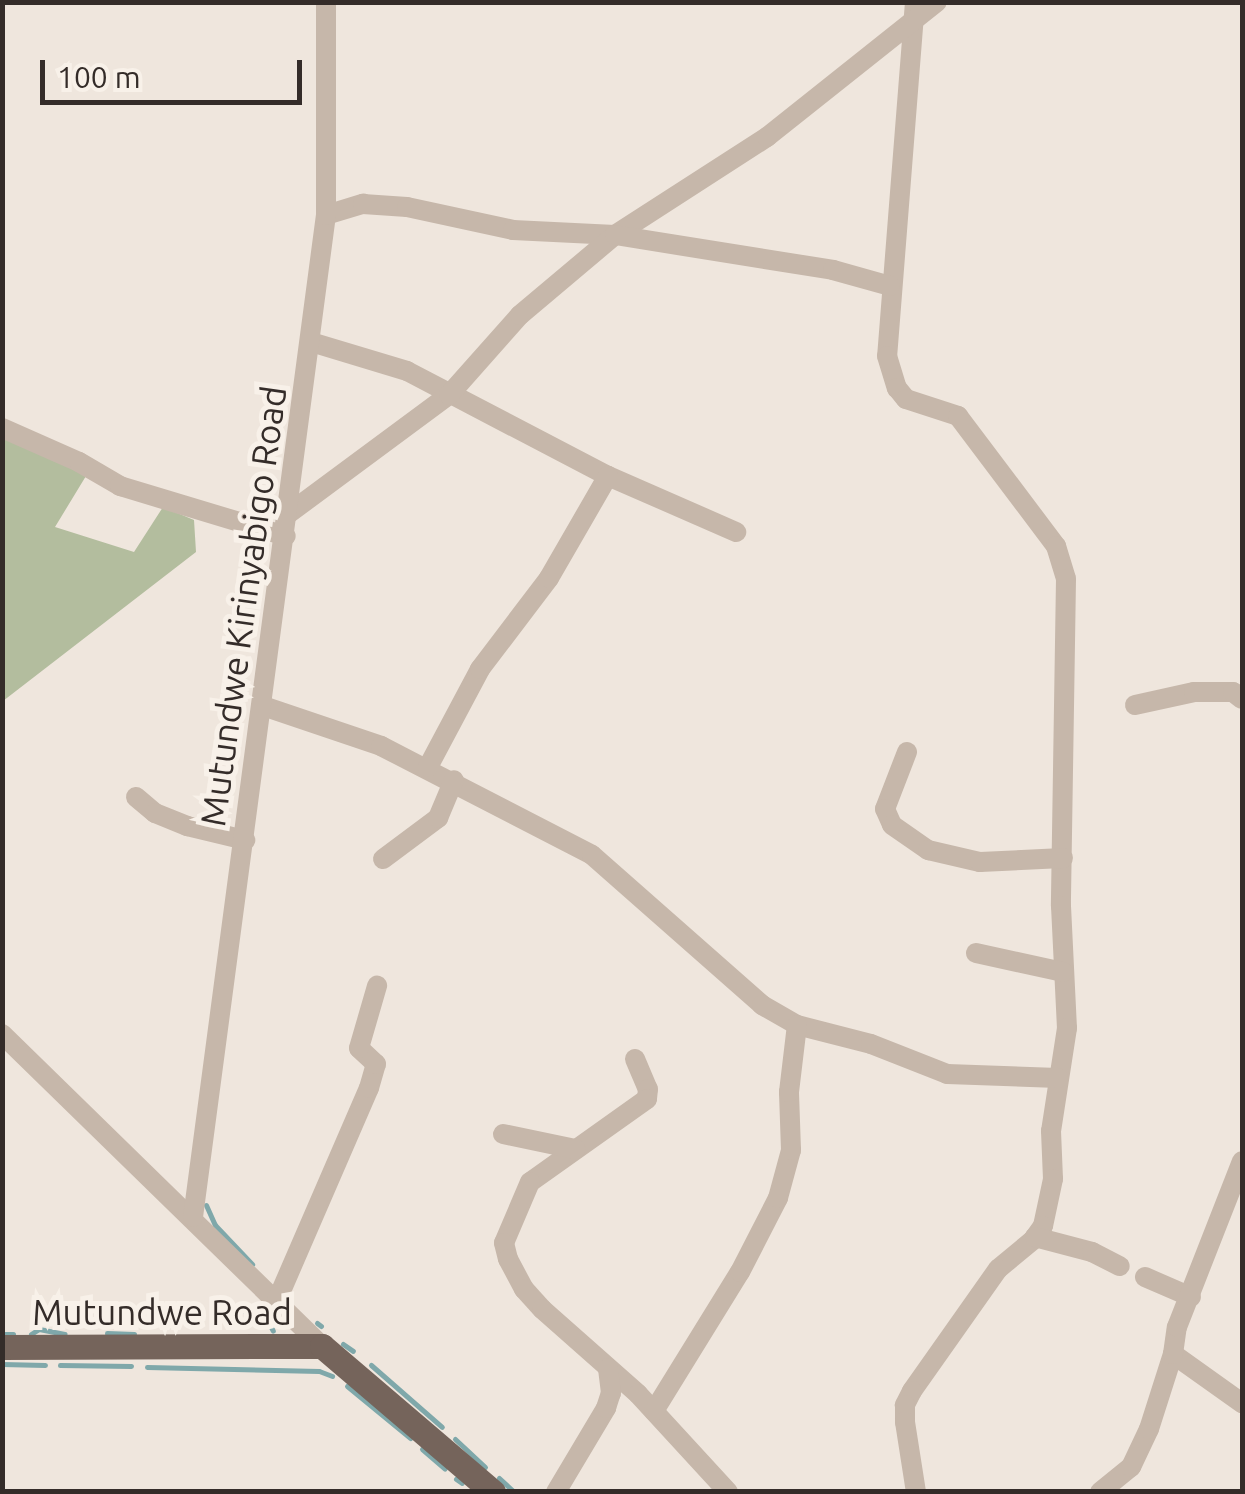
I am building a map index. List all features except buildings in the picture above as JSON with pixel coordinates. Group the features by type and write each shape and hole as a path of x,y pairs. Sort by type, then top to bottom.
{"main road":[{"name":"Mutundwe Road","path":"2,1346 322,1346"},
{"path":"322,1346 493,1492"}],"street":[{"name":"Mutundwe Kirinyabigo Road","path":"193,1216 264,706 326,215 326,2"},
{"path":"288,514 449,394 520,314 615,234 766,138 915,10 937,2"},
{"path":"915,10 887,356 897,388 906,399 958,416 1056,546 1066,579 1062,972 1068,1028 1051,1131 1053,1179 1042,1226 1035,1238 998,1269 905,1406 916,1492"},
{"path":"326,215 363,204 407,207 514,230 615,234 833,270 890,286"},
{"path":"311,342 408,371 608,476 736,532"},
{"path":"2,428 80,462 120,486 286,536"},
{"path":"428,768 480,669 549,578 608,476"},
{"path":"1134,705 1194,692 1233,692 1242,699"},
{"path":"264,706 381,746 454,780 592,856 762,1005 797,1025 872,1044 947,1074 1058,1078"},
{"path":"906,752 885,809 892,826 928,850 980,862 1063,858"},
{"path":"382,860 438,818 454,780"},
{"path":"136,796 171,820 245,840"},
{"path":"976,954 1062,972"},
{"path":"275,1305 369,1088 376,1064 359,1048 377,986"},
{"path":"654,1411 740,1272 778,1198 791,1150 790,1092 797,1025"},
{"path":"2,1034 193,1216 275,1305 322,1346"},
{"path":"635,1059 648,1089 647,1099 530,1182 504,1243 512,1272 524,1289 654,1411 728,1492"},
{"path":"504,1134 575,1150"},
{"path":"1100,1492 1136,1460 1174,1354 1177,1327 1242,1161"},
{"path":"1035,1238 1092,1252 1120,1266"},
{"path":"1145,1277 1191,1296"},
{"path":"1174,1354 1242,1403"},
{"path":"556,1492 606,1408 611,1392 608,1368"}],"green space":[{"path":"3,435 86,476 55,527 134,552 163,507 194,520 196,552 3,701"}],"waterway":[{"path":"206,1205 215,1225 252,1264"},
{"path":"243,1310 253,1316"},
{"path":"317,1323 321,1326"},
{"path":"271,1327 273,1331"},
{"path":"31,1334 39,1329 65,1334"},
{"path":"107,1333 134,1334"},
{"path":"2,1334 13,1334"},
{"path":"343,1344 353,1351"},
{"path":"2,1364 45,1365"},
{"path":"60,1365 131,1366"},
{"path":"371,1365 442,1427"},
{"path":"147,1367 319,1371 332,1376"},
{"path":"347,1386 410,1438"},
{"path":"455,1439 485,1467"},
{"path":"422,1449 445,1469"},
{"path":"499,1478 514,1492"},
{"path":"456,1479 462,1483"}]}
